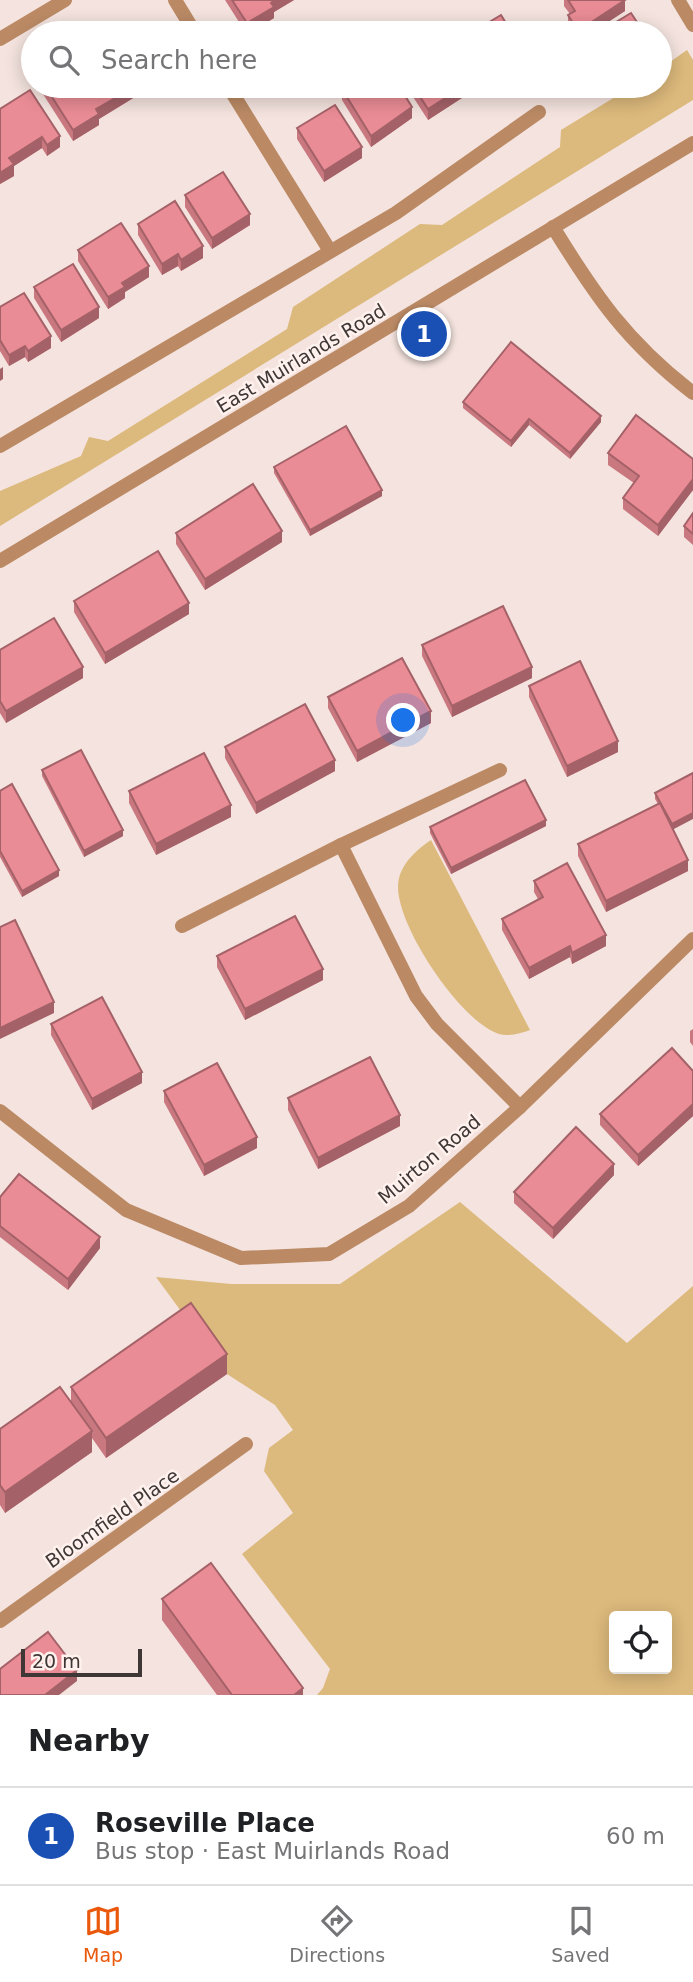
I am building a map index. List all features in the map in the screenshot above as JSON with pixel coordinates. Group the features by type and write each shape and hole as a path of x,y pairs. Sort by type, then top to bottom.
{"street":[{"path":"30,21 65,0"},
{"path":"175,0 188,21"},
{"path":"678,0 693,25"},
{"path":"0,39 21,26"},
{"path":"235,98 330,251"},
{"path":"0,446 396,213 539,113"},
{"name":"East Muirlands Road","path":"0,561 693,143"},
{"path":"553,227 590,287 625,334 693,393"},
{"path":"182,926 341,845 500,770"},
{"path":"341,845 416,996 437,1024 520,1107"},
{"name":"Muirton Road","path":"0,1111 126,1210 241,1258 329,1254 409,1206 520,1107 693,939"},
{"name":"Bloomfield Place","path":"0,1621 246,1444"}],"shaded area":[{"path":"687,50 693,60 693,100 0,526 0,491 81,456 89,437 108,441 287,329 293,307 420,224 442,225 560,147 561,130 613,98 672,98 672,61"},
{"path":"431,840 530,1030 503,1035 483,1026 450,993 408,925 401,905 399,879 408,860"},
{"path":"460,1202 627,1343 693,1286 693,1695 317,1695 323,1688 330,1669 242,1554 293,1513 264,1471 269,1448 293,1430 275,1405 227,1374 156,1277 231,1284 340,1284"}],"building":[{"path":"232,0 275,0 271,3 274,7 246,21"},
{"path":"568,0 625,0 593,21 572,21 568,15 575,11"},
{"path":"631,13 636,21 618,21"},
{"path":"501,15 505,21 491,21"},
{"path":"21,96 21,98 35,98 60,136 47,145 42,137 9,158 14,164 0,173 0,109"},
{"path":"53,98 115,98 96,109 99,114 73,130"},
{"path":"348,98 406,98 412,107 371,136"},
{"path":"421,98 445,98 428,109"},
{"path":"335,105 362,147 324,171 297,128"},
{"path":"223,172 250,214 212,238 185,195"},
{"path":"175,201 203,246 181,260 178,254 162,264 138,224"},
{"path":"121,223 149,266 122,283 125,287 108,297 78,250"},
{"path":"73,264 99,307 61,330 34,287"},
{"path":"24,293 51,336 28,351 25,346 9,355 0,340 0,307"},
{"path":"511,342 601,416 570,453 529,419 511,441 463,402"},
{"path":"636,415 693,459 693,479 658,525 623,498 639,476 608,453"},
{"path":"346,426 382,490 310,530 274,467"},
{"path":"253,484 282,531 205,579 176,533"},
{"path":"693,513 693,534 684,526"},
{"path":"158,551 189,603 105,653 74,601"},
{"path":"503,606 532,667 452,706 422,645"},
{"path":"54,618 83,667 6,711 0,701 0,650"},
{"path":"402,658 431,711 357,751 328,697"},
{"path":"580,661 618,741 567,766 529,686"},
{"path":"305,704 335,760 256,803 225,747"},
{"path":"81,750 123,830 84,851 42,770"},
{"path":"204,753 231,805 156,844 129,791"},
{"path":"693,773 693,813 672,824 655,793"},
{"path":"525,780 546,820 451,868 430,827"},
{"path":"12,784 59,870 22,891 0,851 0,791"},
{"path":"660,803 688,860 606,901 578,844"},
{"path":"567,863 606,935 572,953 570,946 529,968 502,919 543,897 534,881"},
{"path":"295,916 323,969 245,1009 217,956"},
{"path":"15,920 54,1002 0,1028 0,927"},
{"path":"102,997 142,1072 92,1099 51,1024"},
{"path":"672,1048 693,1071 693,1104 638,1155 600,1114"},
{"path":"370,1057 400,1115 318,1158 288,1098"},
{"path":"217,1063 257,1137 204,1165 164,1091"},
{"path":"576,1127 614,1164 553,1228 514,1192"},
{"path":"19,1174 100,1237 68,1279 0,1226 0,1197"},
{"path":"191,1303 227,1354 106,1438 71,1387"},
{"path":"60,1387 92,1431 5,1492 0,1485 0,1429"},
{"path":"211,1563 303,1688 294,1695 232,1695 162,1599"},
{"path":"48,1632 77,1670 45,1695 0,1695 0,1669"}],"place":[{"name":"Roseville Place","path":"424,334"}]}
